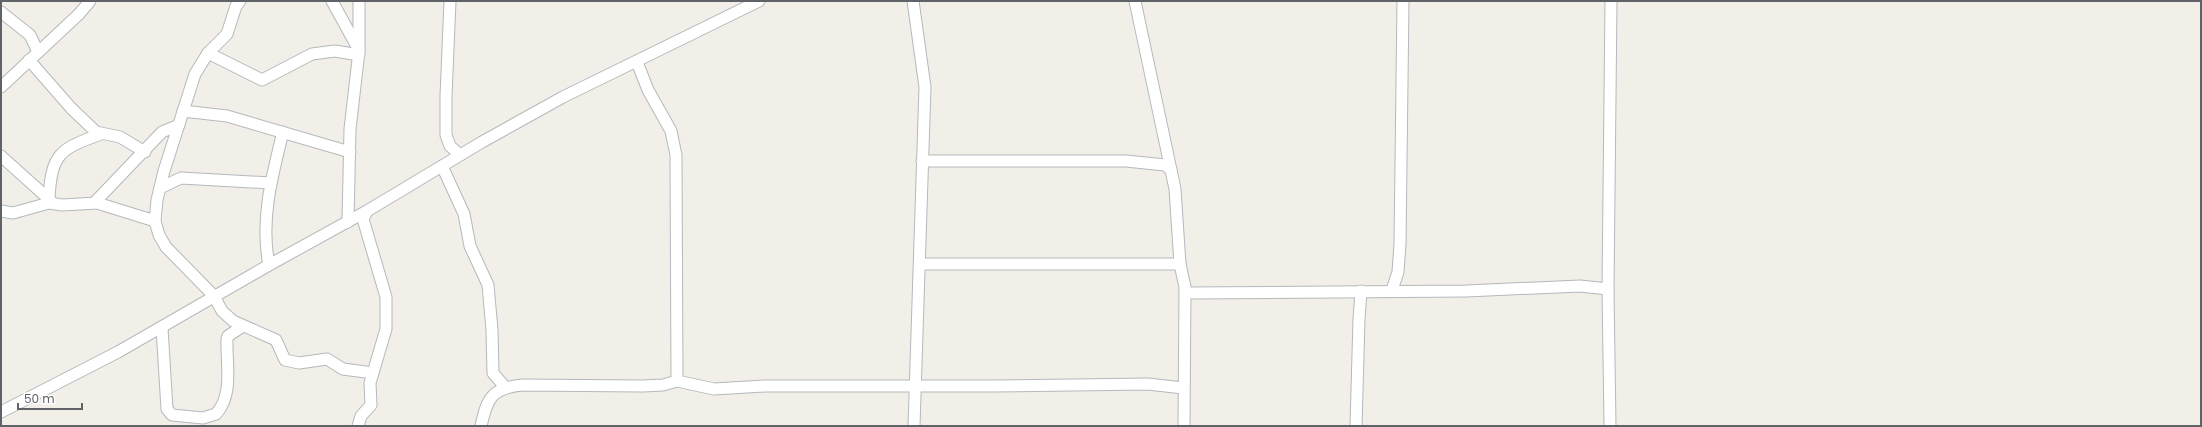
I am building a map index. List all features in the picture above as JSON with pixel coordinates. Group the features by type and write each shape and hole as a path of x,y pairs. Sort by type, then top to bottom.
{"street":[{"path":"1,87 79,14 90,1"},
{"path":"240,1 236,6 227,34 208,53 195,74 160,188 155,221 166,248 214,296 222,311 233,321 276,340 282,357 289,362 299,363 328,359 343,368 373,373"},
{"path":"332,1 359,53"},
{"path":"348,222 350,129 359,53 360,1"},
{"path":"450,1 446,135 450,146 460,155"},
{"path":"1,412 88,368 162,328 214,296 367,212 460,155 564,97 759,1"},
{"path":"913,1 925,87 914,426"},
{"path":"1135,1 1176,189 1180,264 1185,293 1183,388 1184,426"},
{"path":"1392,290 1398,272 1400,244 1403,1"},
{"path":"1610,426 1608,289 1611,1"},
{"path":"1,12 30,35 38,52"},
{"path":"1,23 13,20"},
{"path":"208,53 262,80 312,54 335,51 359,53"},
{"path":"29,60 71,108 96,132 120,137 145,152"},
{"path":"637,62 648,90 671,131 676,155 677,381"},
{"path":"183,112 227,116 350,152"},
{"path":"95,202 145,152 162,132 179,125"},
{"path":"269,265 266,239 266,212 283,132"},
{"path":"51,201 51,172 57,157 76,144 101,134"},
{"path":"1,156 51,201"},
{"path":"922,161 1126,161 1165,165 1171,170"},
{"path":"442,166 464,214 470,246 488,285 492,330 493,373 505,387"},
{"path":"160,188 181,178 271,183"},
{"path":"1,212 13,213 51,201 95,202 112,206 155,221"},
{"path":"358,426 361,416 371,405 372,396 369,389 386,329 386,297 363,219 367,212"},
{"path":"920,264 1180,264"},
{"path":"1185,293 1392,290 1466,291 1580,286 1608,289"},
{"path":"1356,426 1359,311 1361,291"},
{"path":"162,328 167,409 172,415 203,418 216,414 225,397 227,386 227,339 228,336 243,326"},
{"path":"481,426 491,397 505,387 522,385 643,386 663,385 677,381 714,389 765,386 1148,384 1183,388"}]}
